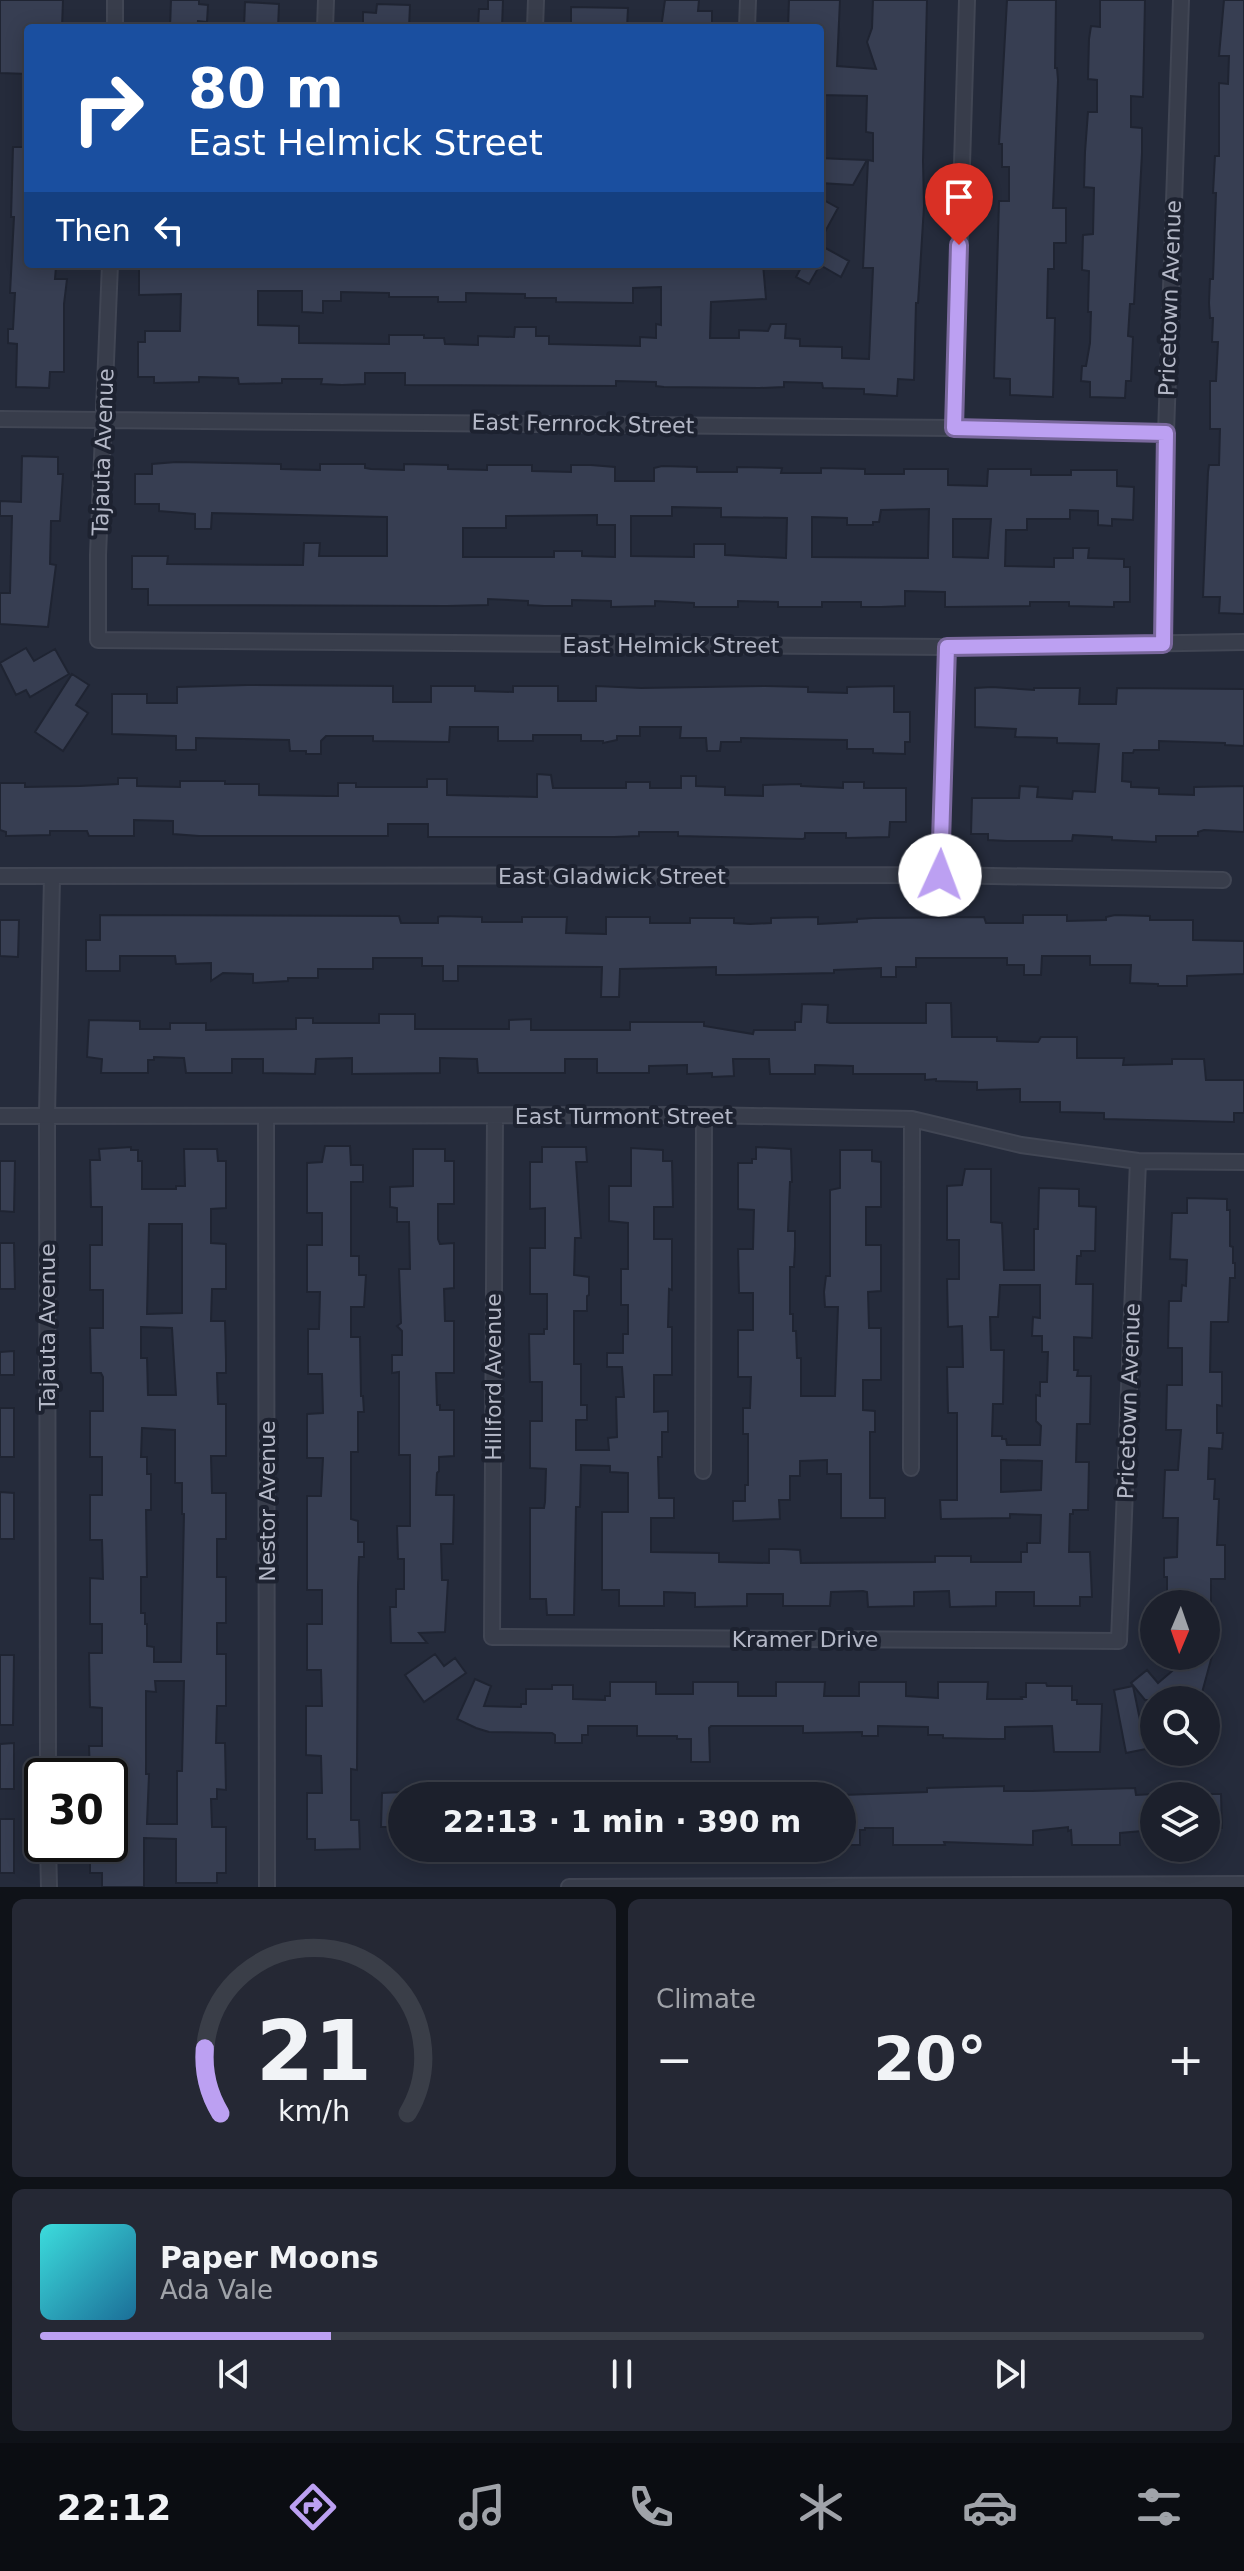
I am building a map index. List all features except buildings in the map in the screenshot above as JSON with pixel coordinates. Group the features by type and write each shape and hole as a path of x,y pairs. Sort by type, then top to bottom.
{"street":[{"path":"115,0 115,24"},
{"path":"325,24 326,0"},
{"path":"535,24 536,0"},
{"path":"747,24 748,0"},
{"path":"954,428 967,0"},
{"name":"Pricetown Avenue","path":"1163,644 1166,433 1181,0"},
{"name":"Tajauta Avenue","path":"98,640 98,555 110,268"},
{"name":"East Fernrock Street","path":"0,419 954,428 1166,433"},
{"name":"East Helmick Street","path":"98,640 947,647 1244,642"},
{"path":"940,875 947,647"},
{"name":"East Gladwick Street","path":"0,876 940,875 1223,880"},
{"name":"Tajauta Avenue","path":"48,1758 47,1115 52,877"},
{"path":"703,1471 704,1115"},
{"name":"East Turmont Street","path":"0,1116 704,1115 912,1119 1021,1145 1138,1161 1244,1162"},
{"name":"Nestor Avenue","path":"266,1116 267,1887"},
{"name":"Hillford Avenue","path":"492,1637 495,1116"},
{"path":"911,1468 912,1119"},
{"name":"Pricetown Avenue","path":"1119,1641 1138,1161"},
{"name":"Kramer Drive","path":"492,1637 1119,1641"},
{"path":"48,1862 49,1887"},
{"path":"569,1887 1244,1884"}],"route":[{"path":"940,875 947,647 1163,644 1166,433 954,428 959,245"}]}
